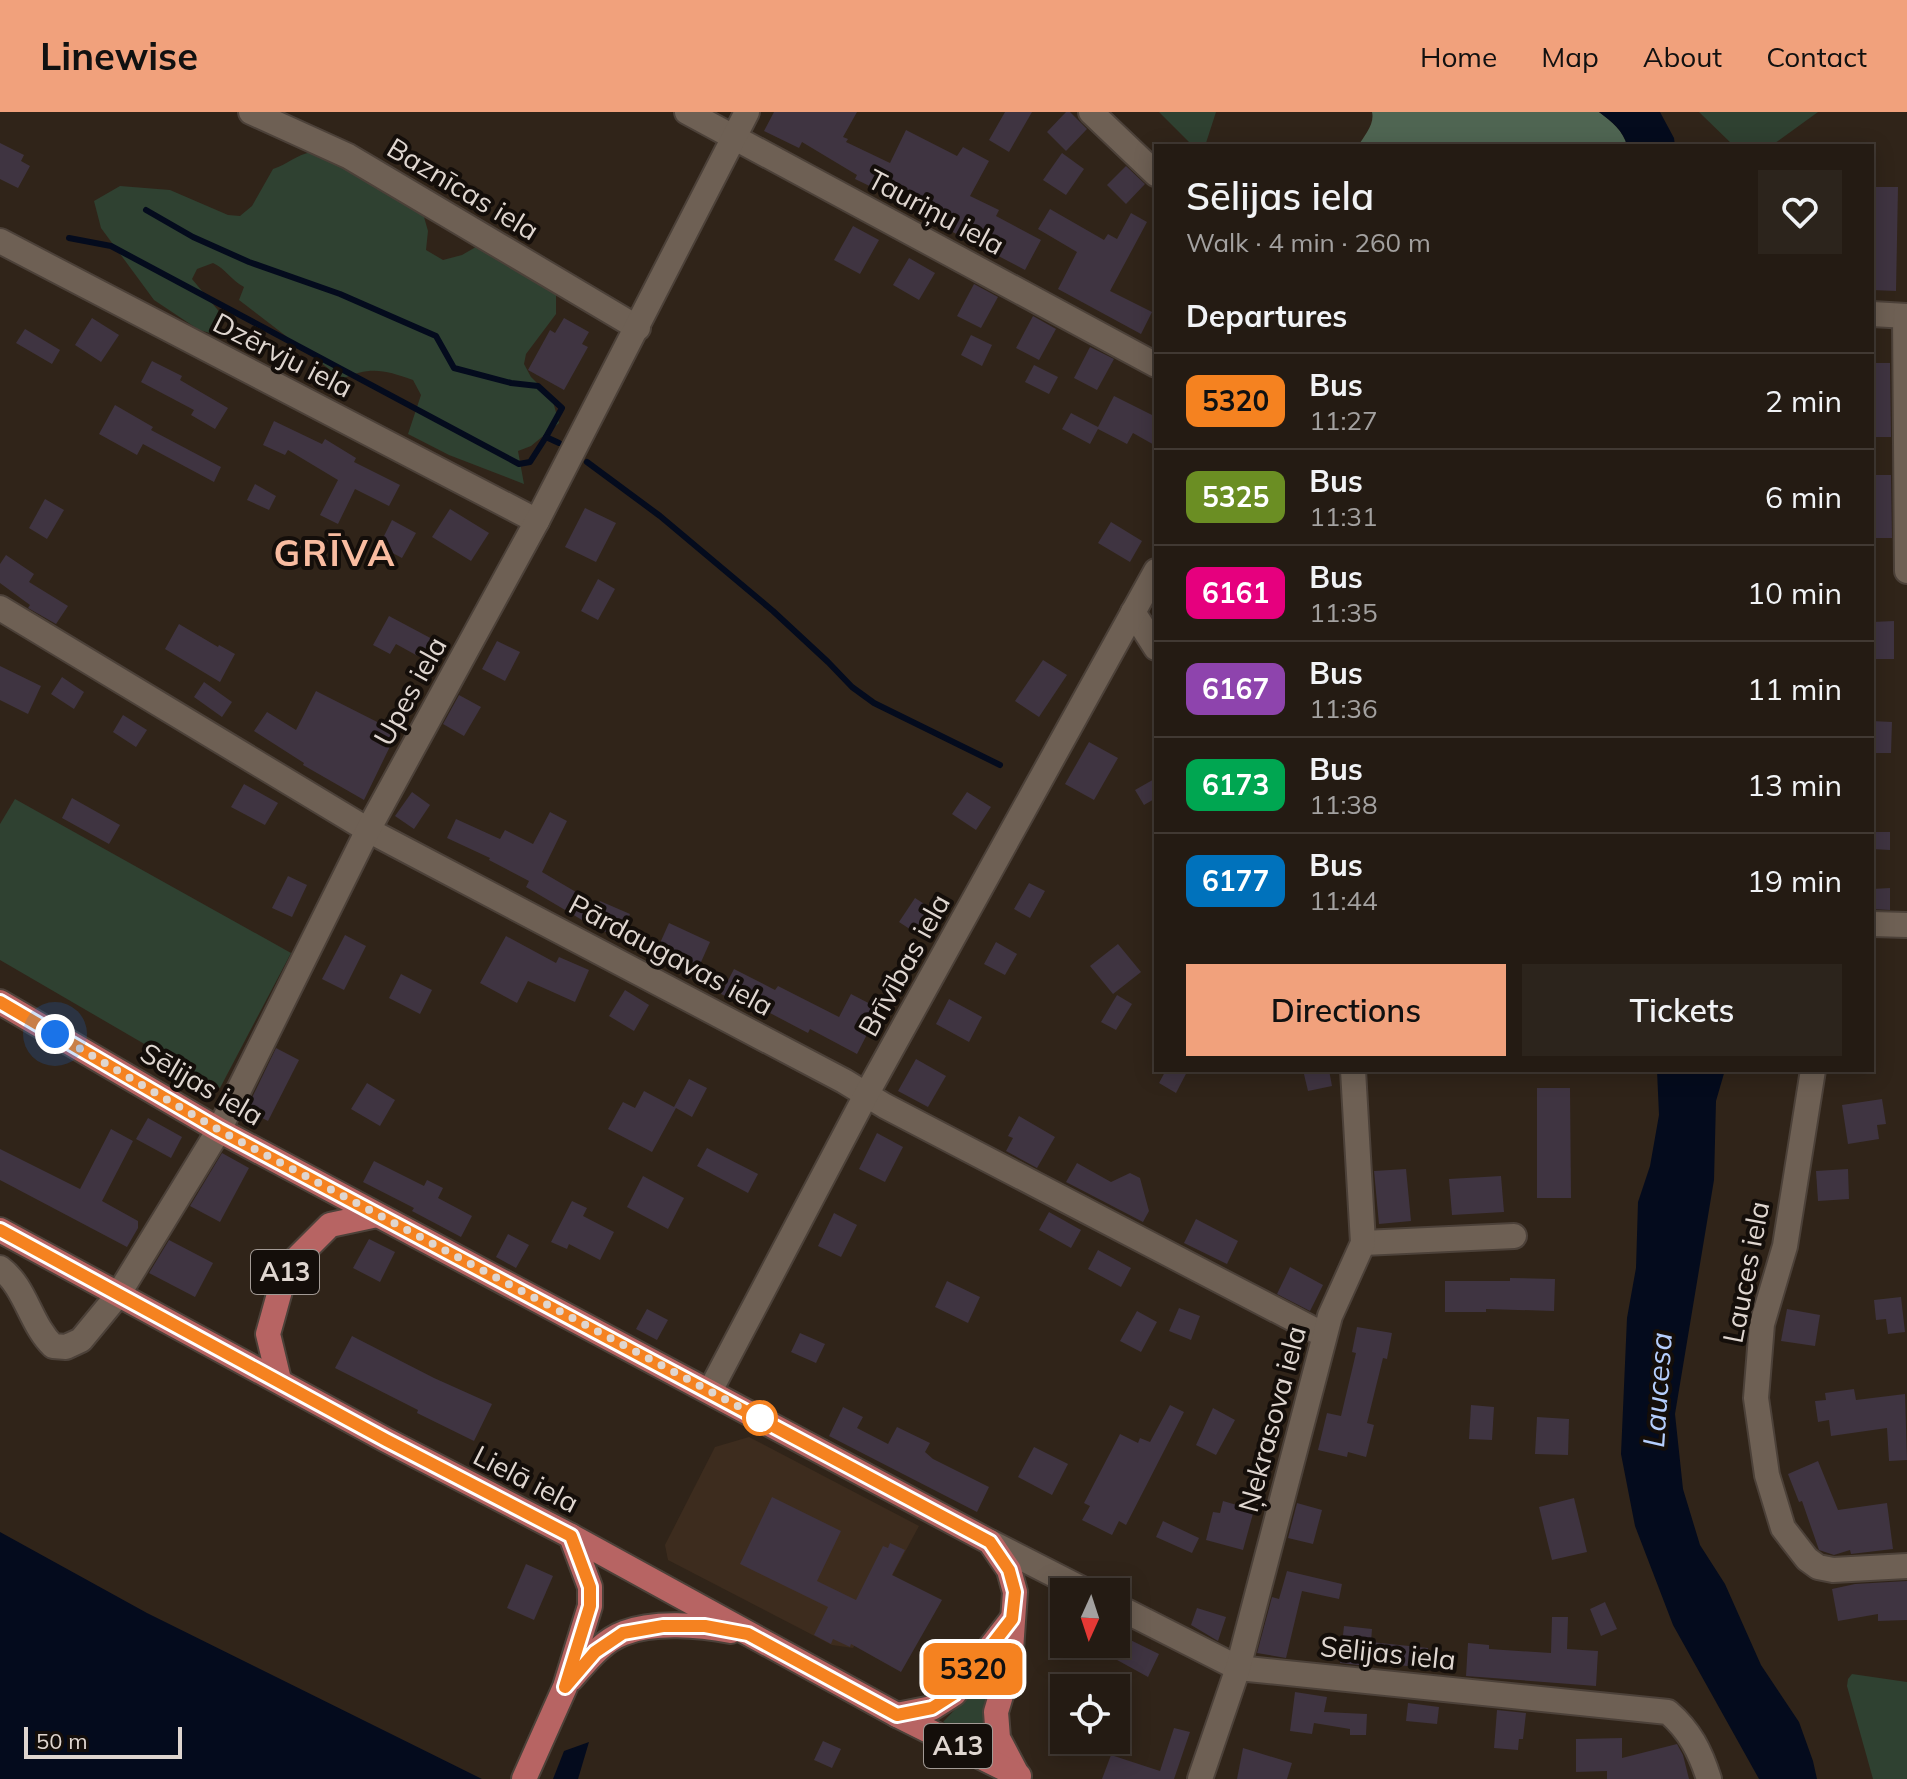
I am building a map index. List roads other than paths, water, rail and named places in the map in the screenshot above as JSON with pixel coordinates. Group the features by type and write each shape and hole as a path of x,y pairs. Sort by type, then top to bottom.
{"main road":[{"name":"Sēlijas iela","path":"0,1002 219,1130 990,1542"},
{"name":"A13","path":"279,1380 268,1334 286,1269 330,1225 377,1215"},
{"name":"Lielā iela","path":"0,1230 386,1440 571,1536 897,1715 1022,1778"},
{"name":"A13","path":"524,1779 565,1687 590,1606 590,1587 571,1536"},
{"name":"A13","path":"990,1542 1009,1570 1015,1592 1010,1665 996,1712 998,1738 1022,1778"},
{"path":"897,1715 932,1708 954,1694 1012,1619"},
{"name":"A13","path":"565,1687 595,1652 623,1633 663,1626 705,1626 748,1634"}],"street":[{"name":"Baznīcas iela","path":"251,112 348,156 638,328"},
{"name":"Tauriņu iela","path":"687,112 1154,364"},
{"name":"Upes iela","path":"0,1268 19,1289 43,1337 53,1346 66,1347 81,1340 118,1295 219,1130 368,830 537,521 747,112"},
{"path":"1091,112 1154,172"},
{"name":"Dzērvju iela","path":"0,241 537,521"},
{"path":"1874,314 1906,316 1907,571"},
{"name":"Brīvības iela","path":"710,1391 866,1095 1154,575"},
{"name":"Pārdaugavas iela","path":"0,608 368,830 1324,1335"},
{"path":"1133,612 1154,645"},
{"path":"1874,924 1907,925"},
{"name":"Ņekrasova iela","path":"1200,1779 1238,1668 1324,1335 1363,1243 1353,1072"},
{"name":"Lauces iela","path":"1813,1072 1785,1246 1762,1324 1756,1398 1767,1475 1783,1528 1807,1559 1818,1567 1833,1570 1907,1566"},
{"path":"1363,1243 1514,1236"},
{"name":"Sēlijas iela","path":"990,1542 1061,1578"},
{"name":"Sēlijas iela","path":"1130,1613 1238,1668 1668,1712 1683,1725 1696,1743 1709,1779"}],"water":[{"path":"1599,112 1660,112 1675,144 1626,144 1612,123"},
{"name":"Laucesa","path":"1657,1072 1724,1072 1716,1101 1714,1180 1675,1414 1683,1489 1700,1545 1725,1584 1761,1665 1799,1722 1817,1779 1759,1779 1673,1625 1635,1526 1621,1454 1627,1318 1636,1268 1638,1202 1650,1166 1659,1115"},
{"path":"0,1532 147,1613 482,1779 0,1779"},
{"path":"589,1742 578,1779 553,1779 564,1751"}],"waterway":[{"path":"146,210 193,237 249,262 340,294 436,336 454,368 511,383 538,386 562,408 546,437"},
{"path":"69,238 111,246 519,464 530,462 546,437 559,443"},
{"path":"587,462 660,516 773,611 852,687 874,703 1000,765"}],"district":[{"name":"GRĪVA","path":"335,553"}]}
